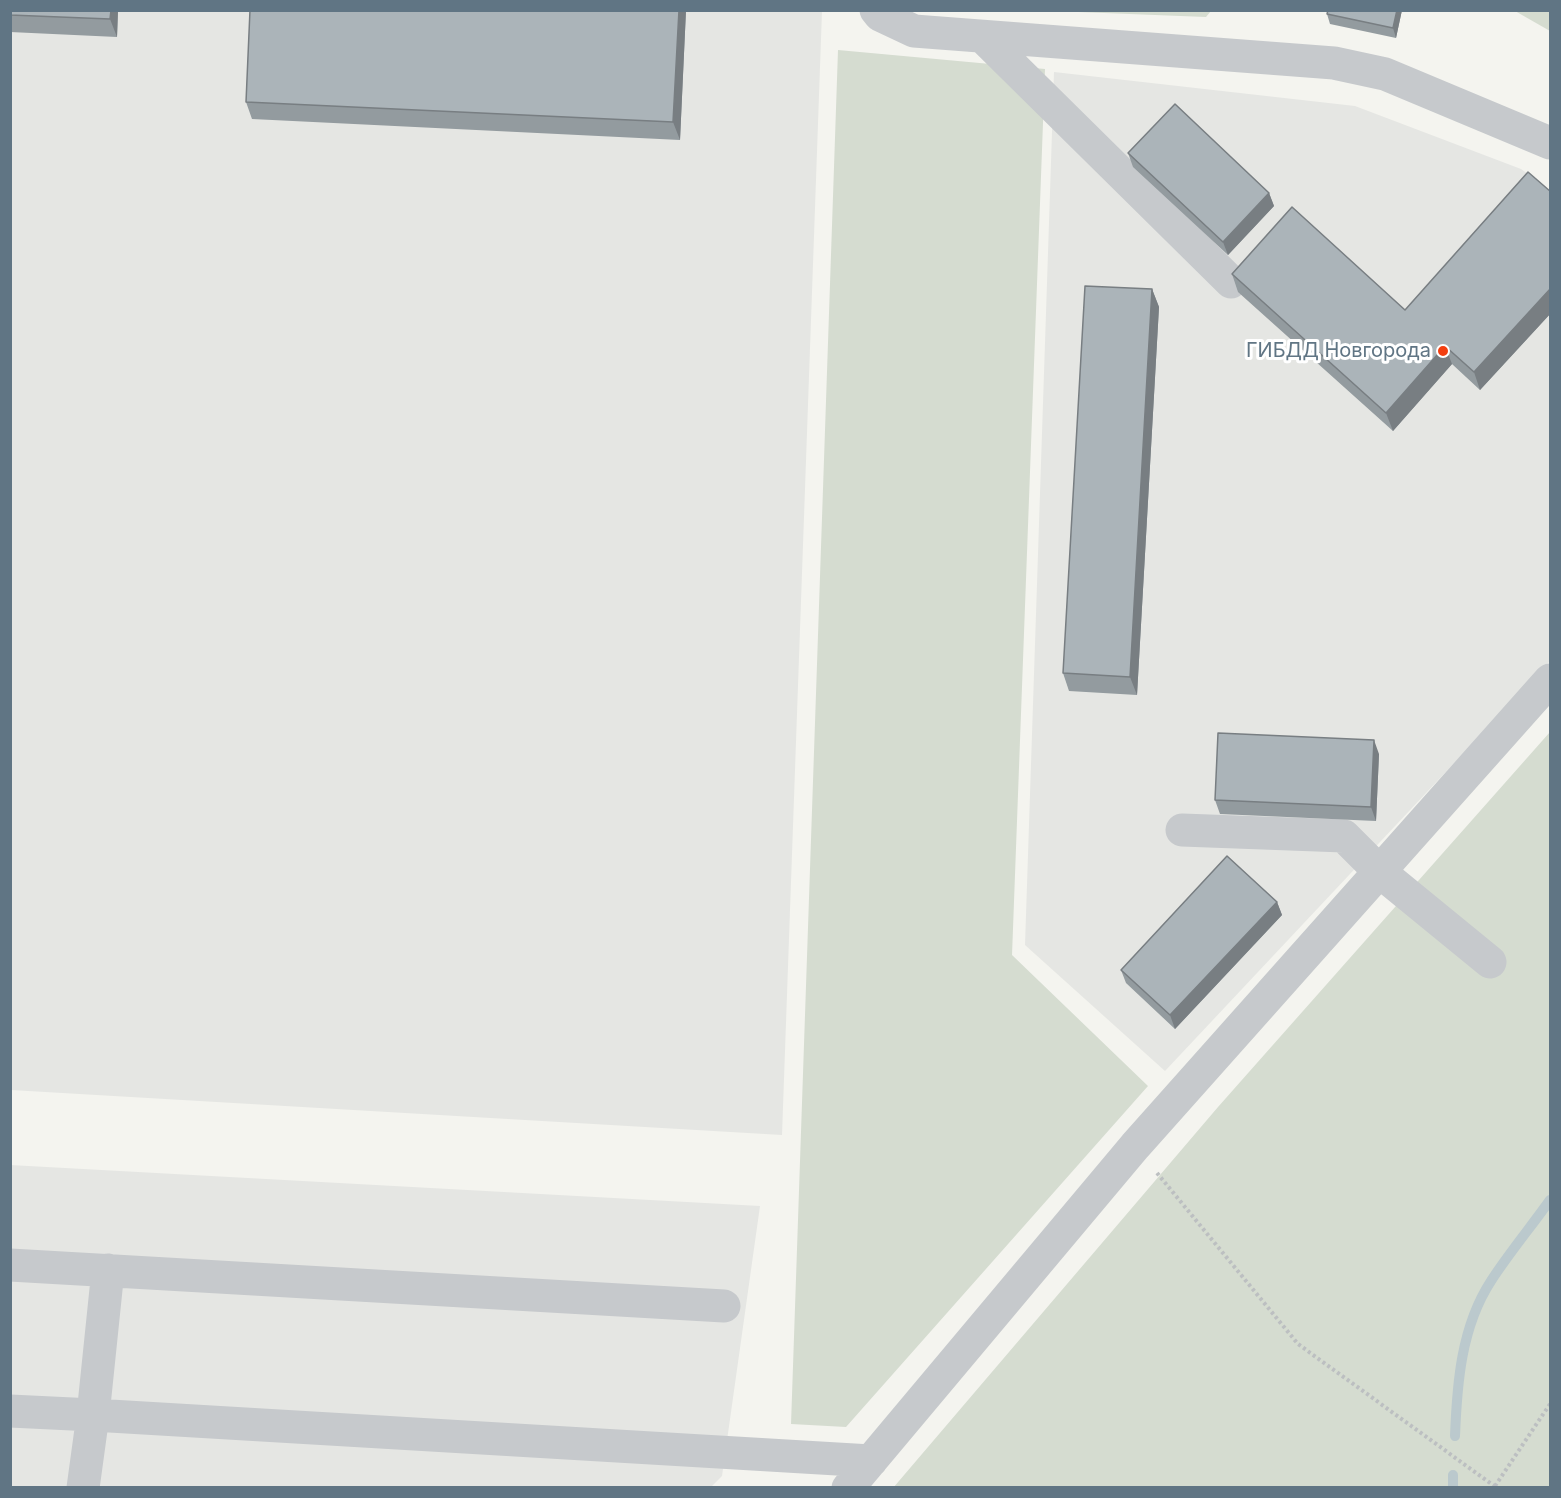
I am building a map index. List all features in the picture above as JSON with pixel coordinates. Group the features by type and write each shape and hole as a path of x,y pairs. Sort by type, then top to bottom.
{"street":[{"path":"876,10 880,15 914,31 1334,63 1385,74 1551,144"},
{"path":"983,37 1231,282"},
{"path":"848,1488 1135,1146 1551,680"},
{"path":"1182,830 1344,836 1380,872 1490,962"},
{"path":"10,1265 724,1306"},
{"path":"83,1488 108,1270"},
{"path":"10,1411 871,1461"}],"path":[{"path":"1135,1146 1298,1344 1496,1487 1551,1404"}],"shaded area":[{"path":"10,11 822,11 782,1135 11,1090"},
{"path":"1053,11 1211,11 1206,17"},
{"path":"1515,11 1550,11 1550,31"},
{"path":"838,50 1045,69 1012,955 1148,1086 846,1427 791,1424"},
{"path":"1054,72 1355,106 1521,169 1550,190 1550,661 1165,1071 1025,945"},
{"path":"1550,732 1550,1487 893,1488 1218,1107"},
{"path":"10,1165 760,1206 722,1476 710,1488 11,1487"}],"building":[{"path":"10,10 111,10 110,19 10,15"},
{"path":"250,10 679,10 673,122 246,102"},
{"path":"1328,10 1397,10 1393,28 1327,14"},
{"path":"1175,104 1269,193 1223,242 1128,153"},
{"path":"1528,172 1551,192 1551,288 1474,372 1445,346 1386,413 1232,274 1292,207 1405,310"},
{"path":"1085,286 1152,289 1130,677 1063,673"},
{"path":"1218,733 1374,740 1371,807 1215,800"},
{"path":"1227,856 1277,902 1170,1015 1121,970"}],"waterway":[{"path":"1455,1436 1462,1356 1473,1317 1491,1281 1550,1200"},
{"path":"1453,1475 1453,1488"}],"place":[{"name":"ГИБДД Новгорода","path":"1443,351"}]}
